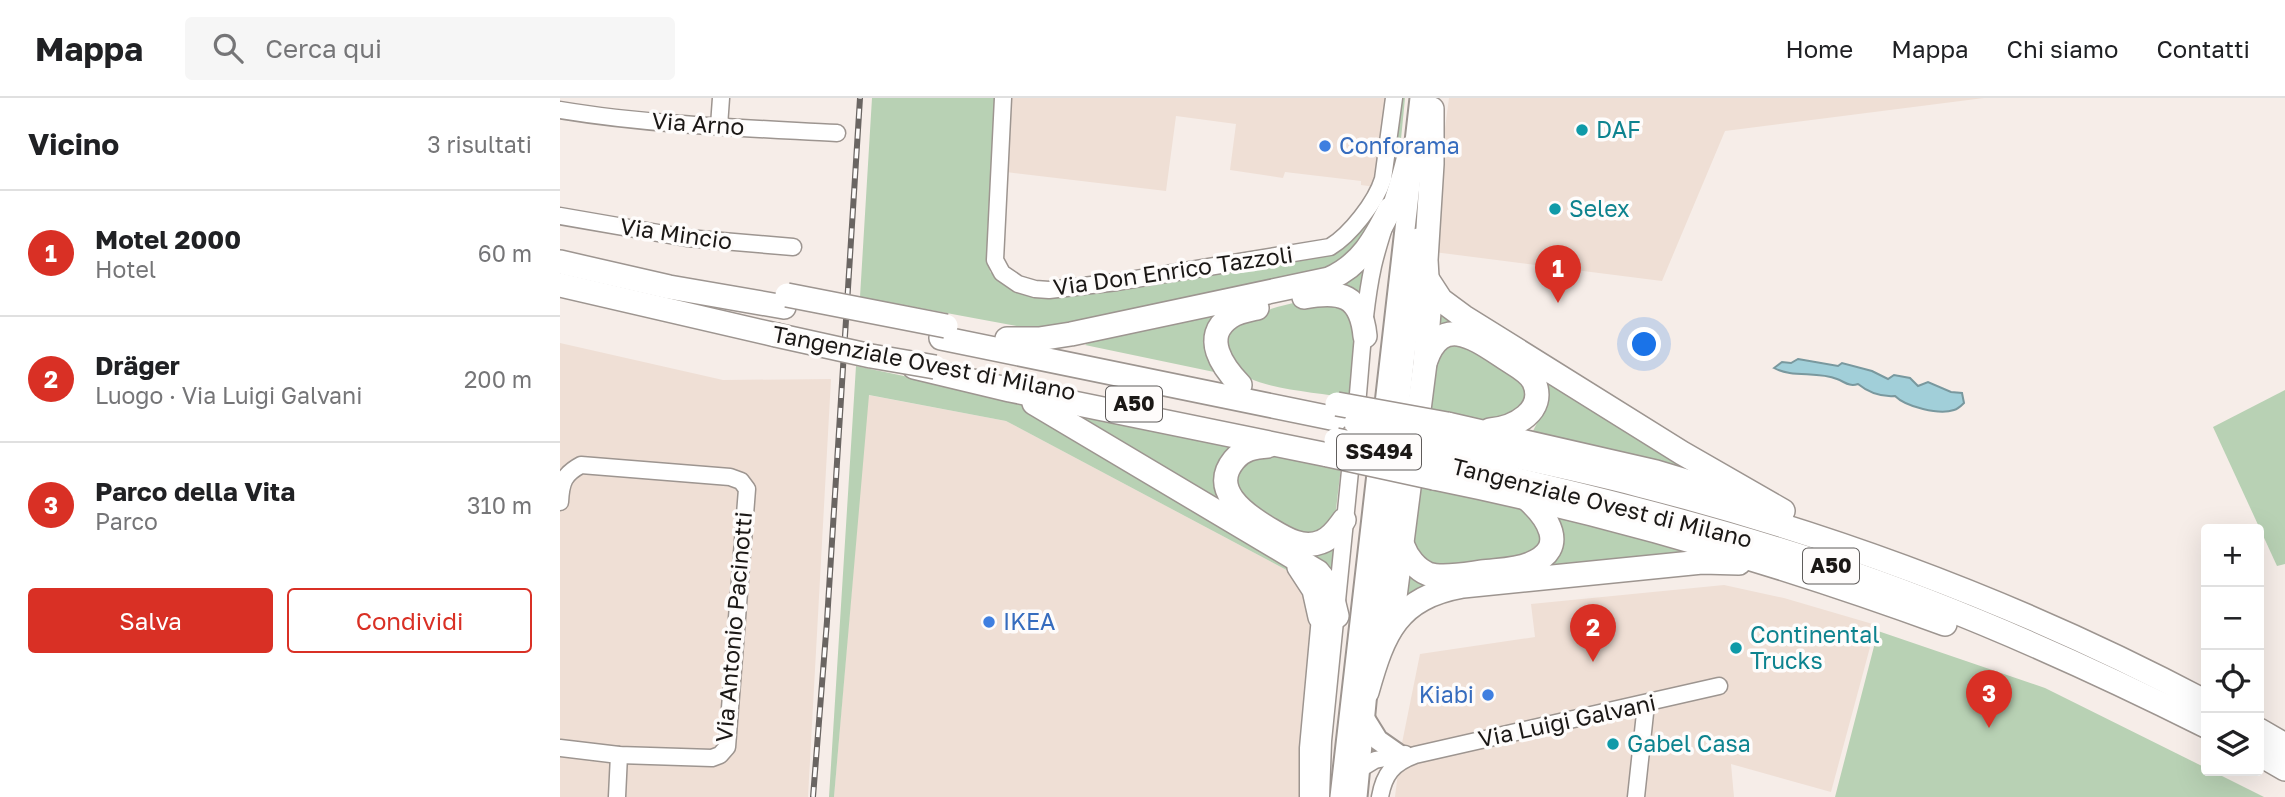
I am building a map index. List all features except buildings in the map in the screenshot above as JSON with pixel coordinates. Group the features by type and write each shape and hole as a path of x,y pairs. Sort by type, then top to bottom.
{"highway":[{"path":"1367,692 1391,628 1425,363 1429,312 1426,260 1432,164 1426,103"},
{"path":"1007,339 1039,339 1077,333 1329,279 1359,260 1373,242 1383,202"},
{"path":"560,262 669,287 722,286 943,332 1007,339 1240,385 1334,429 1676,477 1783,511 1863,541 1899,558 1925,575"},
{"path":"1428,280 1441,300 1464,317 1693,460 1783,511"},
{"name":"Tangenziale Ovest di Milano","path":"560,285 935,370 1444,446 1573,469 1676,495 1838,544 1925,575 2100,649 2201,700"},
{"path":"1240,385 1224,367 1217,351 1220,328 1235,314 1289,299 1335,294 1351,300 1359,309 1365,336"},
{"name":"Tangenziale Ovest di Milano","path":"943,332 1334,429"},
{"path":"1425,363 1437,340 1447,334 1460,334 1480,342 1525,371 1533,380 1536,392 1530,413 1519,422 1444,446"},
{"path":"935,370 1010,390 1282,446"},
{"path":"1010,390 1059,416 1324,577 1332,593 1329,616"},
{"path":"1334,429 1282,446 1255,447 1238,456 1226,473 1227,490 1232,500 1252,518 1284,538 1302,544 1325,541 1344,520"},
{"path":"1402,546 1412,562 1431,575 1474,573 1531,564 1549,549 1552,531 1545,516 1525,496 1444,446"},
{"name":"Tangenziale Ovest di Milano","path":"1444,446 1609,500 1763,544 1898,590 2046,649 2201,724"},
{"path":"1525,496 1727,550 1838,585 1975,635 2006,644 2046,649"},
{"path":"1391,628 1413,603 1454,588 1702,562 1744,564 1838,585"},
{"path":"2264,733 2285,745"},
{"path":"2264,757 2285,769"}],"main road":[{"name":"SS494","path":"1346,794 1360,768 1426,103"},
{"name":"SS494","path":"1346,794 1426,103"},
{"path":"1365,719 1378,740 1407,755"}],"street":[{"path":"719,126 720,98"},
{"name":"Via Don Enrico Tazzoli","path":"1003,98 995,260 1004,275 1030,288 1054,289 1117,282 1326,249 1383,202"},
{"path":"1308,797 1309,740 1344,520 1371,275 1383,202 1382,179 1394,98"},
{"path":"1383,202 1401,177 1426,103"},
{"name":"Via Arno","path":"560,110 719,126 837,133"},
{"name":"Via Mincio","path":"560,216 687,238 793,247"},
{"name":"Via Antonio Pacinotti","path":"560,502 561,485 566,473 581,465 730,477 741,481 747,489 727,747 720,755 712,758 620,755 560,748"},
{"path":"1321,797 1329,616"},
{"name":"Via Luigi Galvani","path":"1360,768 1375,760 1646,704 1719,686"},
{"path":"1636,797 1646,704"},
{"path":"617,797 620,755"},
{"name":"Via Luigi Galvani","path":"1379,797 1385,778 1407,755"},
{"path":"1360,768 1370,777 1379,797"}],"shaded area":[{"path":"1010,98 1387,98 1376,187 1361,185 1361,181 1285,172 1283,178 1230,170 1236,124 1176,116 1166,191 1006,172"},
{"path":"1449,98 1984,98 1725,131 1662,281 1434,252 1440,166"},
{"path":"560,343 723,380 831,379 808,797 560,797"},
{"path":"868,395 1006,421 1296,575 1318,622 1305,797 834,797"},
{"path":"1724,585 1784,598 1876,625 1831,792 1731,764 1734,797 1395,797 1401,748 1420,654 1535,637 1531,604"}],"green space":[{"path":"872,98 995,98 987,240 990,272 1019,290 1329,253 1383,197 1389,187 1402,98 1405,98 1398,170 1387,204 1340,268 1038,330 860,297"},
{"path":"1366,260 1362,299 1340,289 1253,306 1230,315 1219,373 1085,345 1096,339"},
{"path":"1326,297 1358,317 1350,398 1271,385 1249,378 1240,371 1230,353 1228,340 1234,328 1263,312"},
{"path":"1437,302 1708,475 1530,437 1543,411 1544,385 1436,334"},
{"path":"1454,339 1511,367 1533,395 1508,425 1424,413 1428,365"},
{"path":"856,366 990,394 1025,405 1298,573 1296,575 1006,421 869,395 834,797 829,797"},
{"path":"2285,390 2285,564 2277,566 2264,538 2264,524 2258,524 2213,427"},
{"path":"1072,412 1244,444 1223,479 1284,542 1336,538 1332,577"},
{"path":"1264,453 1341,467 1332,524 1309,538 1252,512 1236,491 1238,470 1243,464"},
{"path":"1413,481 1511,500 1541,514 1542,553 1440,571 1408,546"},
{"path":"1556,514 1711,551 1414,591 1400,601 1406,567 1520,573 1562,532"},
{"path":"1878,631 2045,688 2201,766 2201,776 2222,776 2264,797 1835,797"}],"water":[{"path":"1798,359 1838,366 1842,363 1872,371 1888,379 1894,375 1910,378 1918,386 1928,382 1951,392 1962,393 1964,403 1954,410 1932,411 1907,404 1895,396 1875,394 1858,384 1850,385 1821,375 1789,373 1774,368 1782,362 1791,363"}],"railway":[{"path":"813,797 827,621 860,98"}],"place":[{"name":"DAF","path":"1582,130"},
{"name":"Conforama","path":"1325,146"},
{"name":"Selex","path":"1555,209"},
{"name":"Motel 2000","path":"1558,303"},
{"name":"IKEA","path":"989,622"},
{"name":"Continental Trucks","path":"1736,648"},
{"name":"Dräger","path":"1593,662"},
{"name":"Kiabi","path":"1488,695"},
{"name":"Parco della Vita","path":"1989,728"},
{"name":"Gabel Casa","path":"1613,744"}]}
